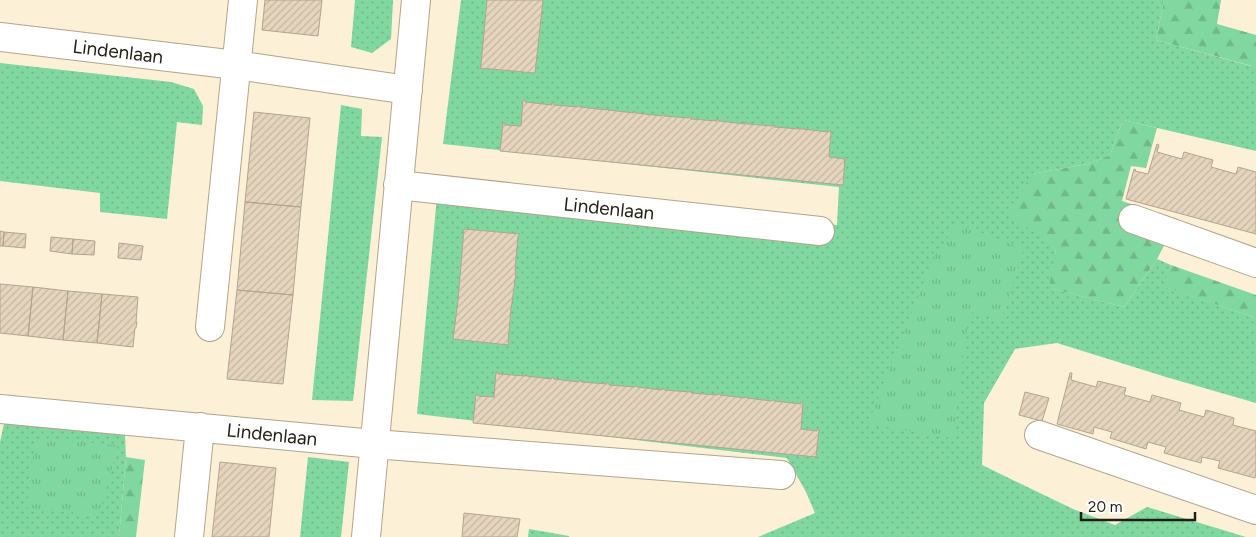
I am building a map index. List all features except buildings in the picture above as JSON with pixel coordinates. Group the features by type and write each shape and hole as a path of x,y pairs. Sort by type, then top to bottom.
{"street":[{"path":"210,327 243,0"},
{"path":"366,537 416,0"},
{"name":"Lindenlaan","path":"0,37 236,65 408,90"},
{"name":"Lindenlaan","path":"398,185 820,231"},
{"path":"1133,219 1256,263"},
{"name":"Lindenlaan","path":"0,409 374,444 781,475"},
{"name":"Lindenlaan","path":"189,537 200,427"},
{"path":"1039,435 1256,510"}],"green space":[{"path":"355,0 393,0 391,39 372,53 351,47"},
{"path":"461,0 1164,0 1156,40 1251,66 1256,59 1256,151 1123,120 1110,155 1088,164 1031,174 1056,249 1050,288 1124,307 1157,259 1171,265 1165,287 1256,318 1256,403 1057,343 1015,349 984,403 982,465 1073,509 1115,525 1147,507 1246,537 758,537 815,513 806,492 787,458 417,414 438,185 837,225 839,187 443,144"},
{"path":"1164,0 1221,0 1217,24 1256,35 1256,59 1252,66 1156,40"},
{"path":"0,63 171,82 194,89 203,106 202,125 177,122 167,219 100,212 100,193 0,181"},
{"path":"341,105 362,109 361,136 382,137 353,401 312,400"},
{"path":"1123,120 1157,128 1146,168 1131,166 1122,201 1178,219 1157,259 1124,307 1049,288 1056,249 1010,214 1031,174 1088,164 1110,155"},
{"path":"958,224 1024,249 1001,319 969,312 953,438 868,424 934,256"},
{"path":"1171,265 1256,295 1256,318 1164,287"},
{"path":"5,419 125,435 126,457 119,537 0,537 0,442"},
{"path":"35,439 118,445 99,515 27,508"},
{"path":"126,457 145,460 136,537 119,537"},
{"path":"308,457 349,462 341,537 300,537"},
{"path":"529,529 569,536 569,537 528,537"}]}
